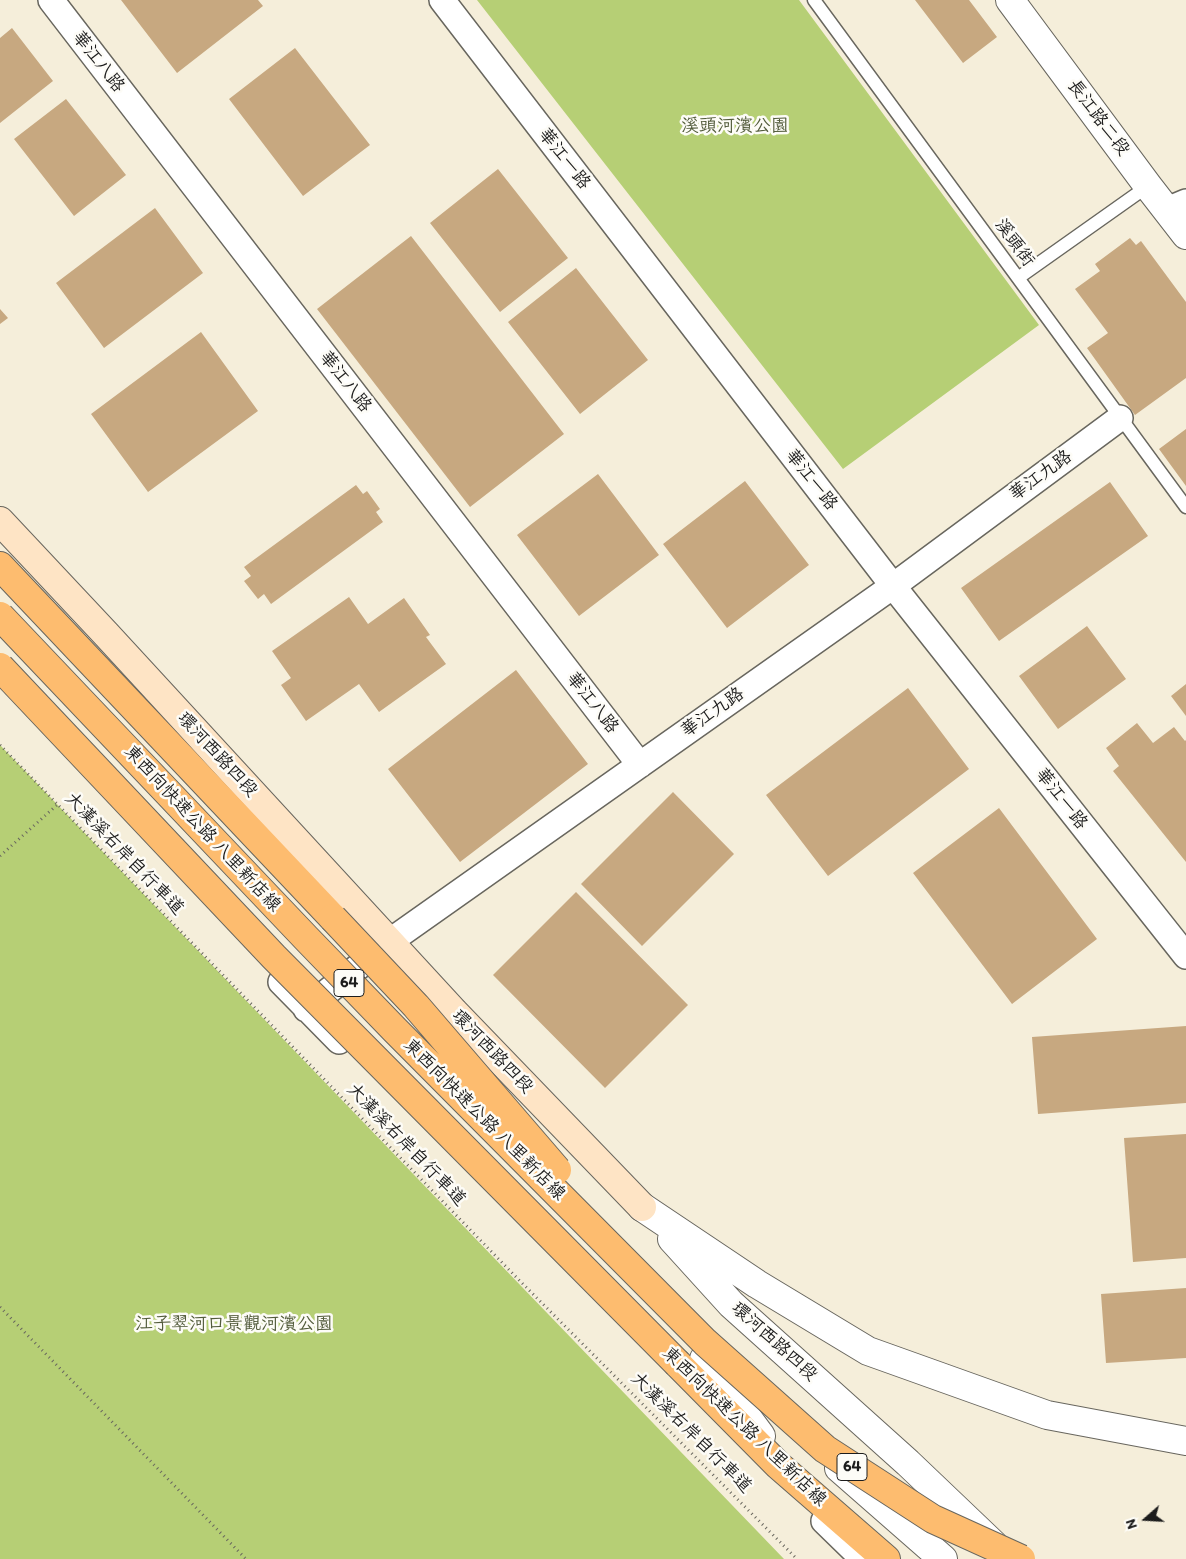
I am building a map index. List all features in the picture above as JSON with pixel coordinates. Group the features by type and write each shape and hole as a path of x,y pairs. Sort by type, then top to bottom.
{"highway":[{"path":"0,566 416,1006 704,1350"},
{"name":"東西向快速公路 八里新店線","path":"0,616 312,946 704,1350 825,1449 933,1519 1021,1559"},
{"name":"東西向快速公路 八里新店線","path":"0,667 274,958 778,1465 886,1559"}],"main road":[{"name":"環河西路四段","path":"0,521 454,1012 642,1207"},
{"path":"0,625 338,984 704,1350"}],"street":[{"name":"華江八路","path":"51,0 640,765"},
{"name":"華江一路","path":"442,0 893,586 1186,956"},
{"name":"長江路二段","path":"1010,0 1148,186 1176,206 1186,235"},
{"name":"華江九路","path":"306,1008 389,942 893,586 1120,418"},
{"path":"0,680 306,1008 863,1559"},
{"path":"642,1207 757,1284 868,1351 1047,1415 1186,1441"},
{"name":"環河西路四段","path":"642,1207 731,1304 908,1463 1008,1559"},
{"path":"704,1350 763,1438 897,1559"},
{"path":"704,1350 943,1559"}],"lane":[{"name":"溪頭街","path":"814,0 1186,506"},
{"path":"1018,278 1148,186"}],"path":[{"name":"大漢溪右岸自行車道","path":"0,745 504,1265 797,1559"},
{"path":"0,856 57,805"},
{"path":"0,1307 246,1559"}],"green space":[{"name":"溪頭河濱公園","path":"477,0 799,0 1039,325 843,469"},
{"name":"江子翠河口景觀河濱公園","path":"0,745 784,1559 0,1559"}],"building":[{"path":"121,0 258,0 263,6 177,73"},
{"path":"915,0 969,0 997,37 963,63"},
{"path":"12,28 53,81 0,123 0,38"},
{"path":"295,48 370,145 303,196 229,99"},
{"path":"66,99 126,175 74,216 14,139"},
{"path":"498,169 568,258 500,312 430,223"},
{"path":"155,208 203,273 104,348 56,283"},
{"path":"411,236 564,434 470,507 317,309"},
{"path":"1130,238 1136,245 1141,241 1186,302 1186,378 1135,415 1087,348 1108,333 1075,289 1100,271 1095,264"},
{"path":"576,268 648,360 580,414 508,322"},
{"path":"0,309 8,318 0,324"},
{"path":"201,332 258,411 148,492 91,414"},
{"path":"1186,429 1186,486 1159,449"},
{"path":"598,474 659,555 579,616 517,535"},
{"path":"745,481 809,565 727,628 663,544"},
{"path":"1110,482 1148,536 999,641 961,588"},
{"path":"356,485 363,494 367,491 380,509 376,512 383,522 271,604 264,594 258,599 244,581 251,576 244,567"},
{"path":"349,597 368,624 404,598 430,635 426,637 446,664 379,712 359,684 306,721 281,685 291,678 272,651"},
{"path":"1087,626 1126,679 1058,729 1019,676"},
{"path":"516,670 588,764 460,862 388,769"},
{"path":"1186,684 1186,716 1171,696"},
{"path":"908,688 969,769 828,876 766,795"},
{"path":"1137,723 1153,743 1174,727 1186,740 1186,862 1113,771 1119,766 1106,748"},
{"path":"673,792 734,854 642,946 581,884"},
{"path":"999,808 1097,939 1012,1004 913,873"},
{"path":"576,892 688,1005 605,1088 493,975"},
{"path":"1186,1026 1186,1103 1038,1114 1032,1037"},
{"path":"1186,1134 1186,1258 1133,1262 1124,1138"},
{"path":"1186,1288 1186,1358 1106,1363 1101,1294"}]}
